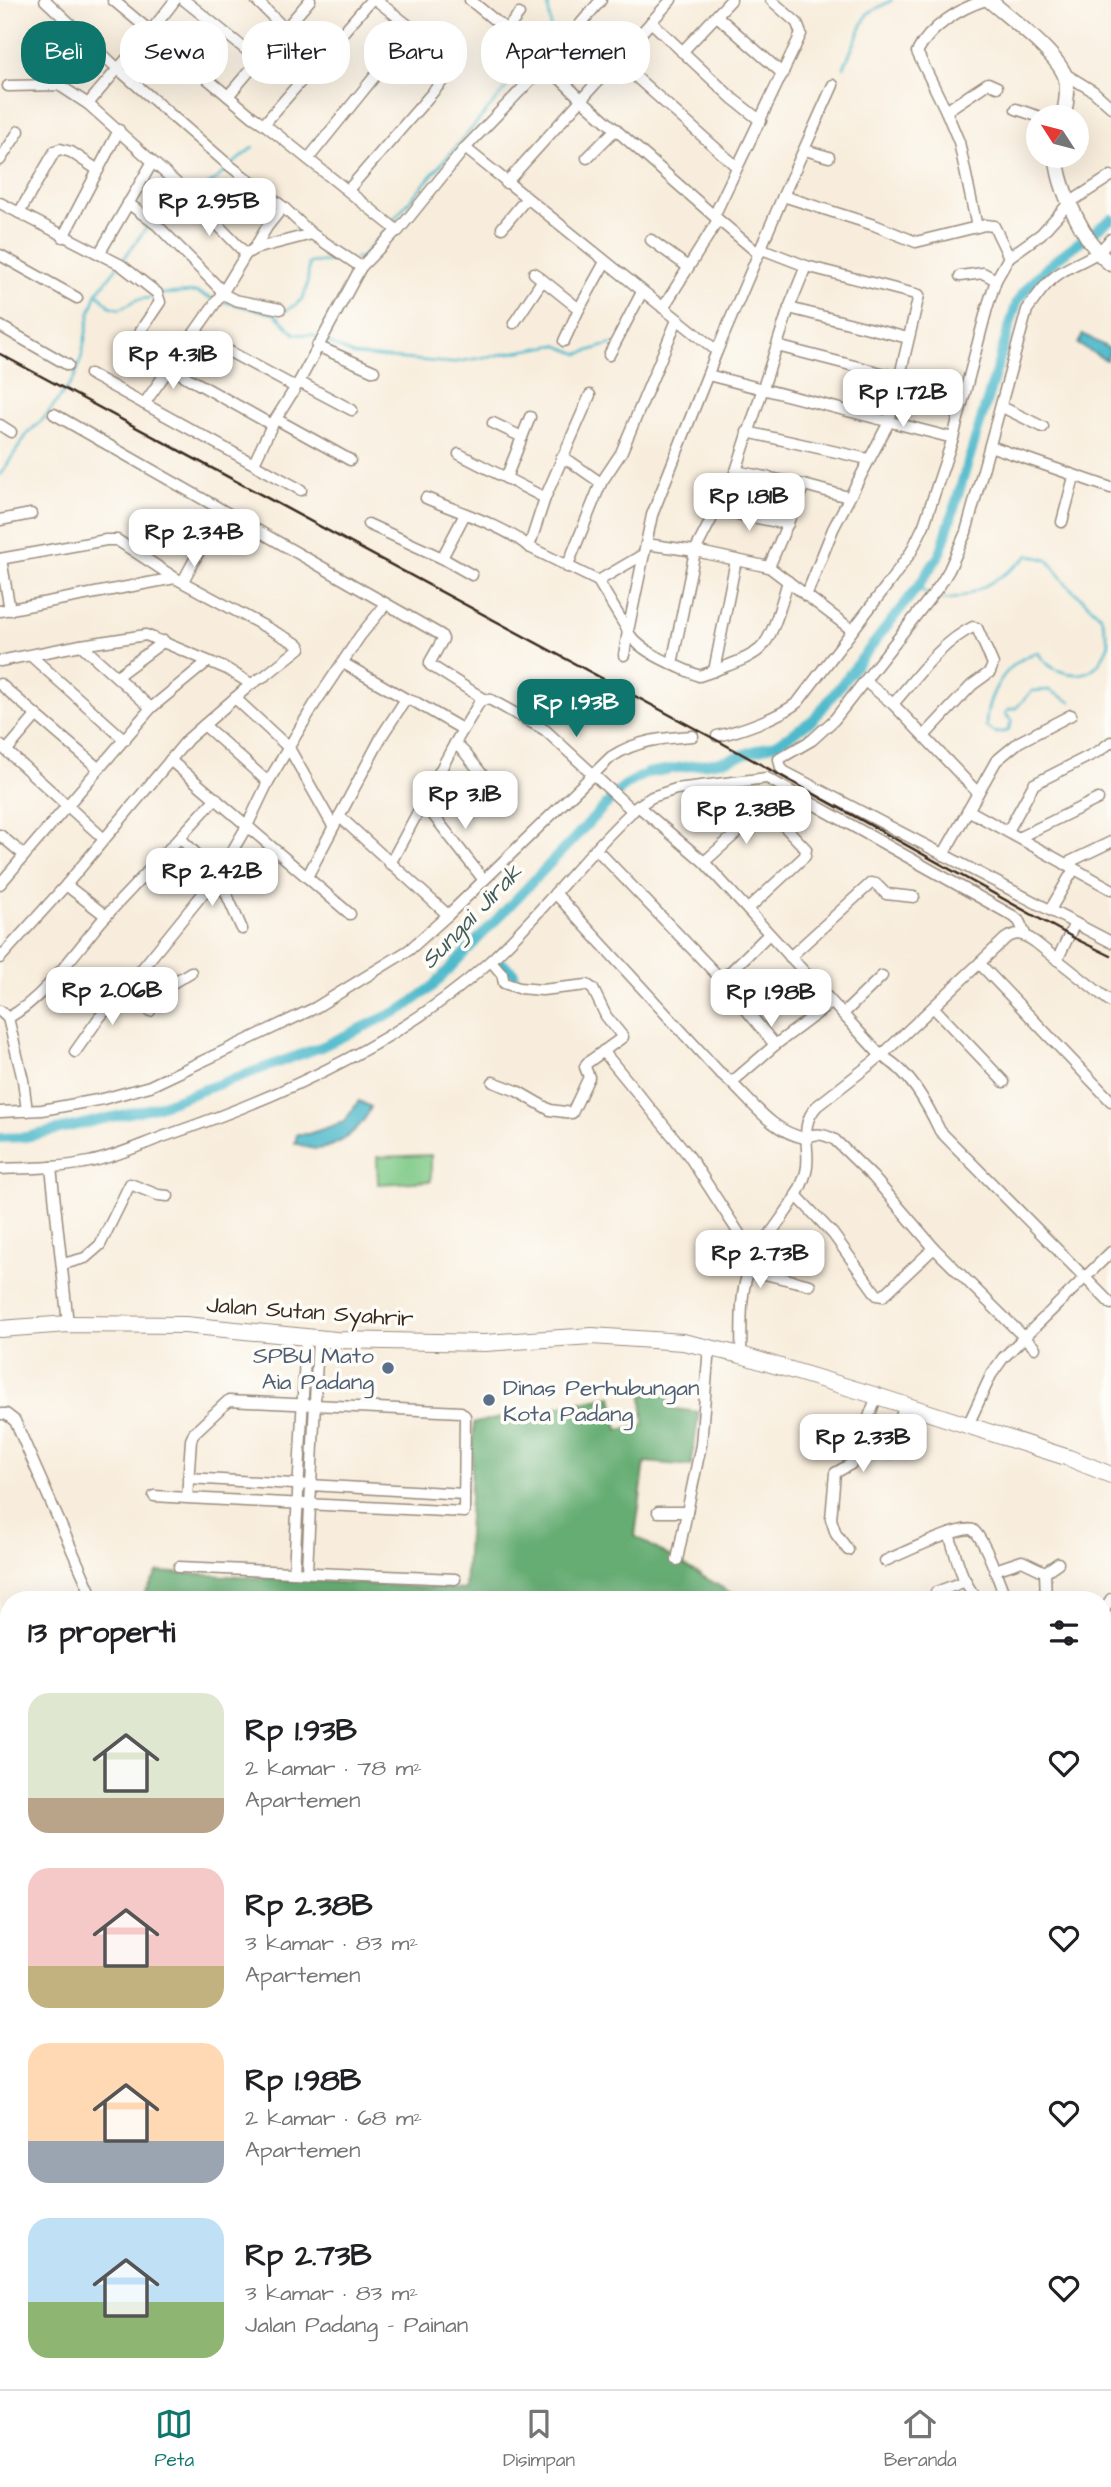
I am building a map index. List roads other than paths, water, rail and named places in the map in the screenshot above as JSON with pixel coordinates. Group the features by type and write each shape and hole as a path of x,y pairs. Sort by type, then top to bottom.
{"main road":[{"path":"988,0 1051,55 1066,79 1064,105"},
{"path":"1058,168 1071,206 1097,251 1111,264"},
{"name":"Jalan Sutan Syahrir","path":"0,1329 68,1324 185,1325 312,1338 466,1343 592,1336 709,1347 877,1396 1111,1475"}],"street":[{"path":"113,0 139,21"},
{"path":"160,21 175,0"},
{"path":"184,0 242,47"},
{"path":"256,0 277,21"},
{"path":"292,21 310,0"},
{"path":"264,124 374,0 402,21"},
{"path":"470,0 497,21"},
{"path":"483,10 490,0"},
{"path":"583,21 601,0"},
{"path":"671,0 651,22 761,121"},
{"path":"682,52 731,0"},
{"path":"663,309 716,218 737,167 801,34 801,29 771,0"},
{"path":"977,227 959,142 917,52 949,17 966,6 988,0"},
{"path":"51,2 117,68 225,162 312,234 353,262"},
{"path":"514,21 520,14"},
{"path":"717,16 783,74"},
{"path":"88,103 120,65"},
{"path":"1062,72 1093,91 1111,107"},
{"path":"228,96 242,81"},
{"path":"946,111 988,83 997,87"},
{"path":"214,84 396,231"},
{"path":"308,159 369,84"},
{"path":"348,190 440,84"},
{"path":"254,463 320,341 353,262 400,229 465,148 527,84"},
{"path":"566,84 716,218 761,251 806,266 919,295 890,422 832,529 806,596"},
{"path":"506,183 597,84"},
{"path":"644,84 737,167"},
{"path":"8,86 59,85 88,103 250,251"},
{"path":"624,655 652,515 717,351 833,85"},
{"path":"1016,108 1026,112"},
{"path":"587,158 616,129"},
{"path":"63,237 119,130"},
{"path":"0,160 19,131"},
{"path":"465,148 717,351"},
{"path":"19,213 50,158 60,149 71,152 98,170"},
{"path":"805,150 829,157"},
{"path":"99,254 152,163"},
{"path":"717,736 731,733 791,708 911,552 924,525 953,438 996,280 1009,257 1111,176"},
{"path":"783,196 874,225 916,242 977,227 994,226 1009,257"},
{"path":"502,228 526,199"},
{"path":"0,203 118,264 159,295 160,302 140,334 173,364 274,422 350,460"},
{"path":"128,203 157,225 219,296 280,309"},
{"path":"144,404 283,208"},
{"path":"250,251 312,234"},
{"path":"1111,239 1097,251 1060,273 1042,289 1027,310 965,532 949,570 866,682 828,727 779,759 781,768 1111,943"},
{"path":"651,240 688,267"},
{"path":"0,255 77,298"},
{"path":"564,341 605,262"},
{"path":"672,664 695,551 736,471 789,308 806,266"},
{"path":"960,276 983,273 996,280"},
{"path":"514,323 538,277 579,309"},
{"path":"612,350 642,292"},
{"path":"789,308 908,338"},
{"path":"567,567 601,483 621,453 677,320"},
{"path":"0,326 68,365"},
{"path":"195,333 352,410"},
{"path":"320,341 374,371"},
{"path":"777,346 901,378"},
{"path":"90,374 301,490"},
{"path":"708,375 953,438"},
{"path":"529,547 561,458 590,395"},
{"path":"1002,407 1043,428"},
{"path":"54,414 443,636 430,665 484,699 541,727 633,808 704,862 831,1003 881,1056 891,1061 924,1098 940,1131 1111,1304"},
{"path":"506,478 530,417"},
{"path":"493,423 522,437"},
{"path":"0,425 11,432"},
{"path":"747,432 868,459"},
{"path":"990,446 1111,488"},
{"path":"459,454 545,498"},
{"path":"561,458 601,483"},
{"path":"736,471 848,497"},
{"path":"1062,522 1074,477"},
{"path":"769,567 804,485"},
{"path":"426,498 521,540 529,547 598,581 631,637 638,644 699,676 750,655 762,647 771,631 788,582"},
{"path":"0,958 66,885 188,739 251,684 298,652 299,645 179,579 117,540 1,559 5,611 179,579 203,544 218,509"},
{"path":"716,510 788,524"},
{"path":"0,520 31,514"},
{"path":"442,558 465,514"},
{"path":"368,524 472,575"},
{"path":"598,581 645,549 695,551 769,567 852,631"},
{"path":"714,671 736,560"},
{"path":"75,1052 99,1018 218,875 289,748 360,636 386,604"},
{"path":"893,704 936,655 964,631 977,628 993,664 991,669 972,685 924,736"},
{"path":"0,661 141,635 164,641 227,669 251,684"},
{"path":"117,676 164,641"},
{"path":"80,645 151,708"},
{"path":"31,656 125,740"},
{"path":"0,884 151,708 207,662"},
{"path":"343,663 462,729"},
{"path":"866,682 893,704 978,793"},
{"path":"0,684 98,768"},
{"path":"235,698 289,748 336,821 448,915"},
{"path":"307,877 383,734 406,699"},
{"path":"390,864 462,729 484,699"},
{"path":"943,855 996,761 1008,750 1070,715"},
{"path":"36,716 3,748 103,838"},
{"path":"204,725 268,782"},
{"path":"0,1112 27,1111 103,1099 150,1086 332,998 409,950 595,776 611,757 625,747 652,739 693,736"},
{"path":"1008,831 1034,784 1100,751 1111,742"},
{"path":"455,743 510,809"},
{"path":"170,760 350,914"},
{"path":"0,1169 51,1167 92,1161 188,1128 316,1073 406,1027 442,1002 491,960 633,808 652,797 676,789 767,778 1013,916 1019,921 1025,934 1111,1002"},
{"path":"27,1111 23,1080 4,1014 21,1011 43,990 106,916 216,798"},
{"path":"1020,837 1098,799"},
{"path":"423,802 483,879"},
{"path":"704,862 766,807 798,840 806,849 805,856 747,909"},
{"path":"968,810 1111,888"},
{"path":"0,835 24,855"},
{"path":"180,838 218,875 242,929"},
{"path":"1050,910 1070,866 1111,842"},
{"path":"601,854 722,980 775,1045"},
{"path":"790,957 871,883 876,884 886,894 914,897"},
{"path":"66,885 106,916"},
{"path":"555,893 718,1071 733,1082 769,1120 792,1136 805,1138 812,1133 827,1135 835,1140 873,1177 934,1248 1035,1348"},
{"path":"1057,960 1074,923"},
{"path":"722,980 769,934"},
{"path":"741,1355 744,1289 749,1270 796,1195 807,1170 805,1138 810,1113 881,1056 1011,935 1025,934"},
{"path":"491,960 502,974 504,983 519,988 542,990 587,985 593,989 606,1016 622,1037 587,1063 585,1067 589,1077 572,1113 550,1110 517,1091 493,1082"},
{"path":"980,964 1111,1101"},
{"path":"144,967 166,987 191,972"},
{"path":"843,1014 882,976"},
{"path":"133,980 150,1011"},
{"path":"733,1082 775,1045 831,1003"},
{"path":"933,1008 1004,1083"},
{"path":"603,1051 689,1156 755,1258"},
{"path":"51,1167 68,1324"},
{"path":"63,1264 85,1258 100,1245 130,1184 168,1196"},
{"path":"796,1195 833,1234 877,1296 883,1296 934,1248"},
{"path":"968,1425 991,1375 1003,1358 1023,1335 1111,1252"},
{"path":"749,1270 810,1285"},
{"path":"294,1572 302,1404 312,1338"},
{"path":"307,1572 314,1405 312,1338"},
{"path":"677,1560 701,1445 709,1347"},
{"path":"848,1550 833,1527 834,1477 839,1470 851,1464 877,1396"},
{"path":"154,1496 187,1498 297,1503 464,1512 466,1416 461,1412 228,1401 194,1433 191,1440 187,1498"},
{"path":"888,1454 905,1405"},
{"path":"0,1414 6,1414 15,1421 90,1591"},
{"path":"188,1479 464,1494"},
{"path":"658,1512 687,1512"},
{"path":"885,1561 949,1534 972,1529 978,1535 1003,1591"},
{"path":"949,1534 971,1591"},
{"path":"995,1570 1022,1561 1045,1572"},
{"path":"1045,1572 1058,1563"},
{"path":"179,1567 455,1579"},
{"path":"1045,1572 1046,1591"},
{"path":"939,1591 966,1581"}],"water":[{"path":"1083,334 1111,350 1106,360 1078,344"},
{"path":"359,1101 371,1107 356,1129 341,1141 316,1149 295,1143 297,1134 308,1134 344,1122"}],"waterway":[{"path":"548,0 550,21"},
{"path":"844,67 867,14 892,0"},
{"path":"392,221 509,84"},
{"path":"233,164 253,147"},
{"path":"193,193 206,187 228,169"},
{"path":"153,219 162,206 184,197"},
{"name":"Sungai Jirak","path":"0,1138 26,1137 156,1107 321,1047 404,1008 432,987 624,786 647,773 726,760 778,743 814,719 917,588 940,554 1017,302 1036,277 1111,219"},
{"path":"122,261 149,224"},
{"path":"355,258 361,258 387,229"},
{"path":"282,312 302,299 308,280 309,263 341,260"},
{"path":"0,475 28,433 44,418 74,379 97,293 118,266"},
{"path":"160,294 196,292 215,300"},
{"path":"97,293 110,306 120,309 136,300 155,297"},
{"path":"221,301 275,314 295,334 319,338"},
{"path":"325,341 354,355 451,363 556,345 579,354 611,344"},
{"path":"935,597 957,598 970,593 1010,570 1029,555 1048,560 1067,585 1101,616 1109,644 1096,666 1079,674 1055,669 1042,659 1038,652 1016,663 1007,671 994,692 986,727 996,733 1008,731 1012,721 1005,714 1016,708 1032,691 1049,690 1071,702"},
{"path":"917,588 929,594"},
{"path":"499,961 514,973"}],"railway":[{"path":"0,354 1111,956"}],"place":[{"name":"SPBU Mato Aia Padang","path":"388,1368"},
{"name":"Dinas Perhubungan Kota Padang","path":"489,1400"}]}
